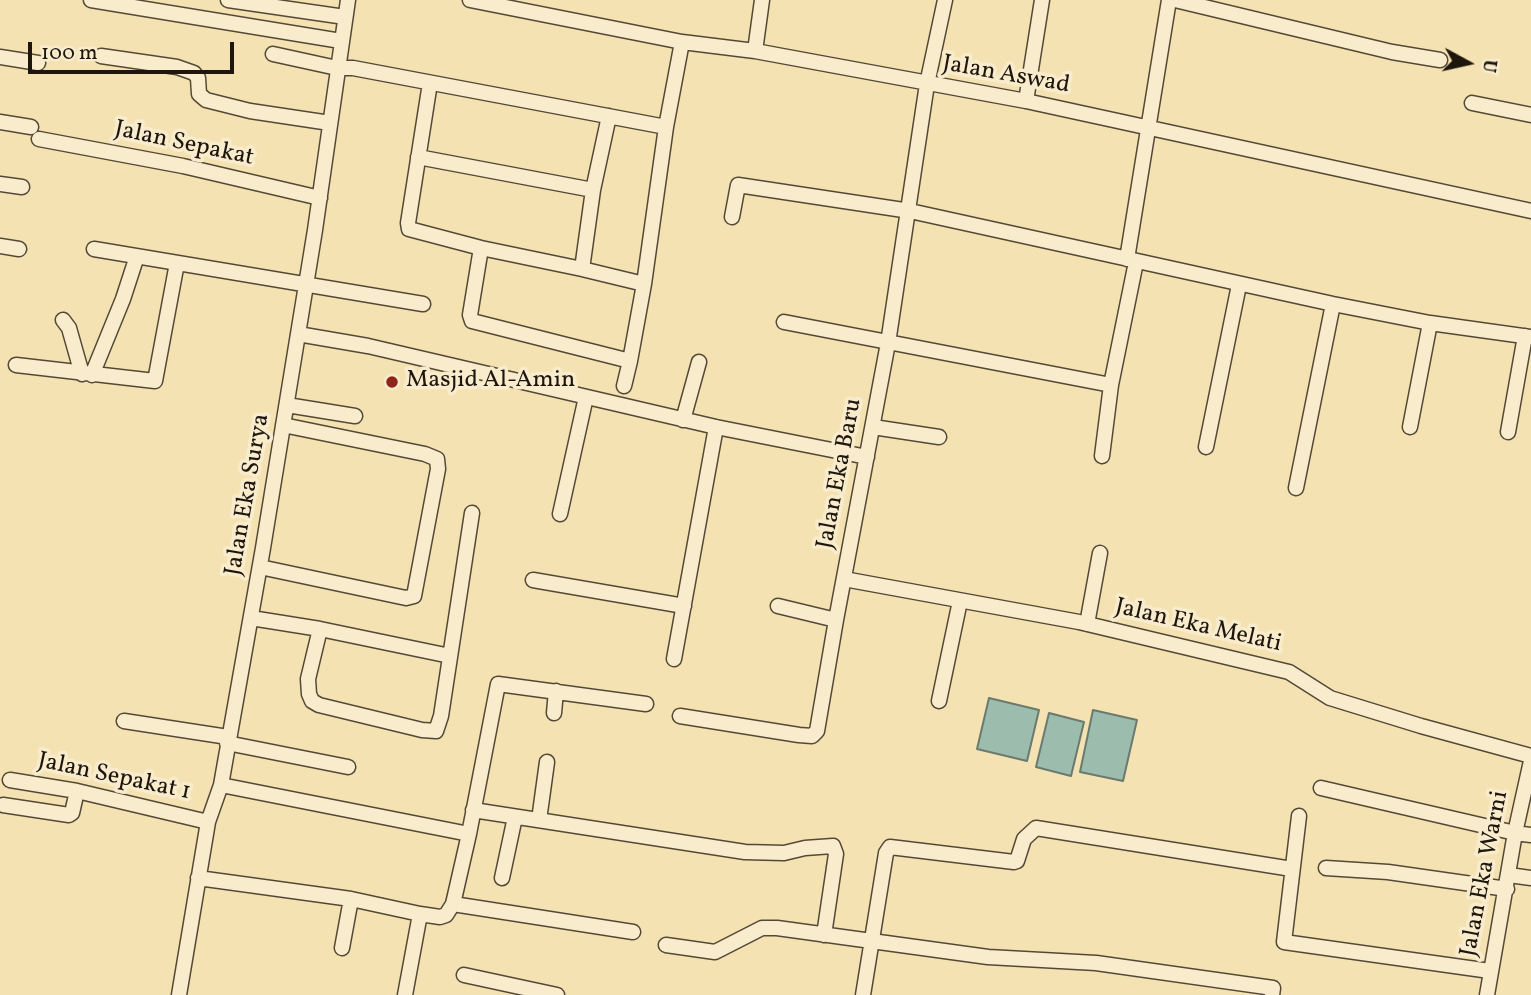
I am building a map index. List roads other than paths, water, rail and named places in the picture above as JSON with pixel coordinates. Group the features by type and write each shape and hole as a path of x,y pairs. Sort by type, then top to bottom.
{"street":[{"path":"91,0 341,41"},
{"path":"228,0 345,18"},
{"name":"Jalan Eka Surya","path":"179,995 208,822 221,785 260,567 320,198 348,0"},
{"name":"Jalan Aswad","path":"470,0 682,42 755,51 1026,101 1531,211"},
{"path":"755,51 762,0"},
{"name":"Jalan Eka Baru","path":"680,716 799,735 815,735 888,343 928,84 945,0"},
{"path":"1026,101 1042,0"},
{"path":"1102,456 1170,0"},
{"path":"1175,0 1392,52 1440,60"},
{"path":"624,386 644,284 666,127 682,42"},
{"path":"273,54 666,127"},
{"path":"101,56 177,67 194,73 198,78 199,94 206,100 250,111 330,123"},
{"path":"0,57 38,63"},
{"path":"430,83 408,227 416,232 481,248 644,284"},
{"path":"1472,103 1531,115"},
{"path":"582,269 593,190 609,116"},
{"name":"Jalan Sepakat","path":"0,122 183,171 320,198"},
{"path":"418,158 593,190"},
{"path":"0,184 22,187"},
{"path":"732,218 738,185 910,211 1239,285 1430,323 1528,336 1508,432"},
{"path":"0,246 19,249"},
{"path":"481,248 470,315 472,321 630,360"},
{"path":"94,249 424,304"},
{"path":"87,374 123,299 137,256"},
{"path":"16,365 155,381 177,263"},
{"path":"1206,447 1239,285"},
{"path":"1296,488 1333,304"},
{"path":"63,320 69,328 87,374"},
{"path":"784,322 1111,386"},
{"path":"1410,427 1430,323"},
{"path":"298,334 368,346 683,420 867,457"},
{"path":"683,420 699,362"},
{"path":"560,514 586,397"},
{"path":"287,405 355,416"},
{"path":"260,567 406,598 414,596 438,469 437,459 425,454 283,425"},
{"path":"674,659 716,427"},
{"path":"873,427 939,438"},
{"path":"320,629 308,679 312,701 422,730 436,731 472,513"},
{"path":"1087,624 1100,553"},
{"name":"Jalan Eka Melati","path":"844,579 1087,624 1289,671 1330,698 1421,726 1531,755"},
{"path":"533,580 684,606"},
{"path":"939,701 960,601"},
{"path":"778,606 836,620"},
{"path":"251,618 320,629 450,656"},
{"path":"198,878 351,899 440,917 446,915 453,904 469,834 498,684 646,704"},
{"path":"554,713 556,691"},
{"path":"124,721 228,740 348,768"},
{"name":"Jalan Eka Warni","path":"1487,995 1515,833 1531,761"},
{"path":"539,820 548,762"},
{"name":"Jalan Sepakat 1","path":"10,780 77,791 208,822"},
{"path":"221,785 469,834"},
{"path":"1321,788 1531,835"},
{"path":"2,805 69,815 72,813 77,791"},
{"path":"473,810 745,852 784,853 832,846 835,854 824,935"},
{"path":"1299,816 1284,942 1490,971"},
{"path":"502,878 516,817"},
{"path":"863,995 890,848 1014,862 1017,861 1024,839 1036,828 1292,869"},
{"path":"1326,868 1508,882 1531,877"},
{"path":"342,948 351,899"},
{"path":"453,904 633,932"},
{"path":"405,995 420,914"},
{"path":"666,945 715,952 762,928 777,928 988,957 1096,963 1273,988 1272,995"},
{"path":"464,975 557,995"}],"place":[{"name":"Masjid Al-Amin","path":"392,382"}]}
